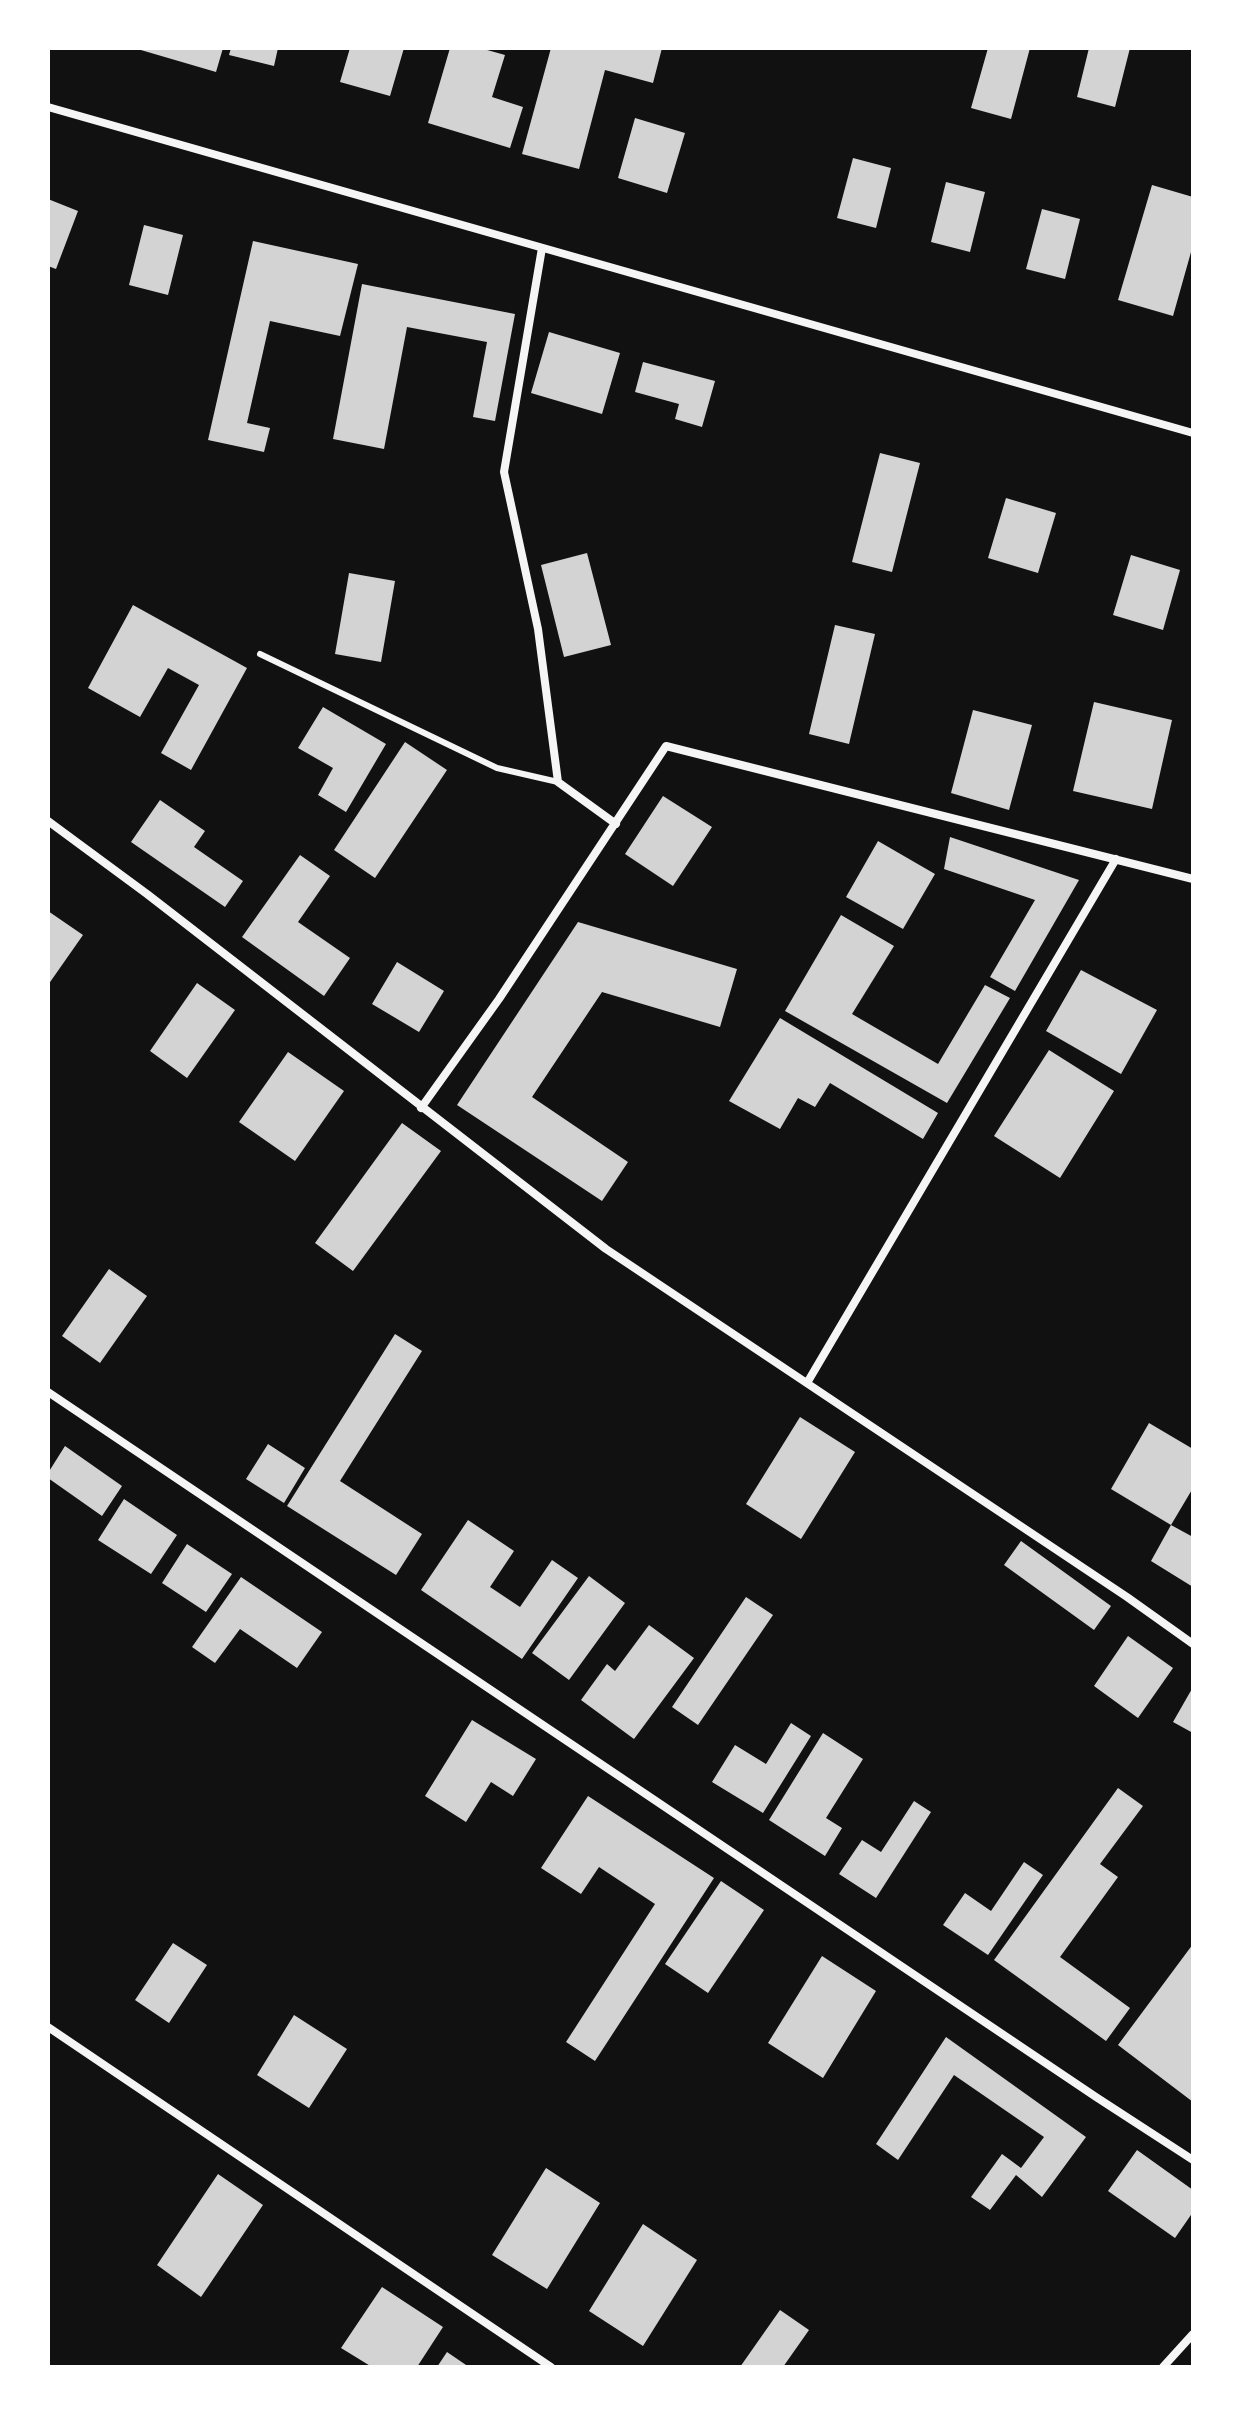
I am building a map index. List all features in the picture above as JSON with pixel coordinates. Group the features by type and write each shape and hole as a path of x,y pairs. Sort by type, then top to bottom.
{"street":[{"path":"48,107 1193,433"},
{"path":"542,248 504,472 538,629 558,782 616,824"},
{"path":"421,1108 499,999 666,746 1193,879"},
{"path":"48,821 606,1249 1193,1644"},
{"path":"807,1383 1116,859"},
{"path":"48,1392 1193,2160"},
{"path":"48,2027 551,2367"},
{"path":"1163,2367 1193,2334"}],"lane":[{"path":"260,654 497,768 558,782"}],"building":[{"path":"134,48 223,48 216,72"},
{"path":"231,48 278,48 274,66 229,55"},
{"path":"350,48 404,48 390,96 340,82"},
{"path":"450,48 480,48 505,55 492,97 523,107 510,148 428,123"},
{"path":"551,48 662,48 653,83 605,70 579,169 522,154"},
{"path":"988,48 1030,48 1011,119 971,108"},
{"path":"1089,48 1130,48 1115,107 1077,97"},
{"path":"635,118 685,133 667,193 618,178"},
{"path":"853,158 891,168 876,228 837,218"},
{"path":"946,182 985,192 970,252 931,242"},
{"path":"1152,185 1193,197 1193,245 1173,316 1118,300"},
{"path":"48,199 78,211 56,269 48,266"},
{"path":"1042,209 1080,219 1065,279 1026,269"},
{"path":"144,225 183,235 168,295 129,285"},
{"path":"253,241 358,264 340,336 270,321 247,423 270,428 264,452 208,440"},
{"path":"362,284 515,314 495,421 473,417 487,342 407,327 384,449 333,439"},
{"path":"549,332 620,353 602,414 531,393"},
{"path":"643,362 715,381 702,427 675,419 679,404 635,392"},
{"path":"880,453 920,463 892,572 852,562"},
{"path":"1006,498 1056,513 1038,573 988,558"},
{"path":"587,553 611,645 564,657 541,565"},
{"path":"1131,555 1180,570 1163,630 1113,615"},
{"path":"349,573 395,581 381,662 335,654"},
{"path":"133,605 247,668 191,770 161,753 199,685 168,668 140,717 88,688"},
{"path":"835,625 875,634 849,744 809,734"},
{"path":"1094,702 1172,720 1152,809 1073,791"},
{"path":"323,707 386,744 346,812 318,795 333,768 298,748"},
{"path":"973,710 1032,725 1009,810 951,793"},
{"path":"405,742 447,770 375,878 334,850"},
{"path":"663,796 712,827 673,886 625,854"},
{"path":"160,800 205,831 194,847 243,881 225,907 131,842"},
{"path":"950,837 1079,880 1015,991 990,977 1035,900 944,869"},
{"path":"878,841 935,874 903,929 846,897"},
{"path":"300,855 330,876 298,922 350,958 324,996 242,937"},
{"path":"48,911 83,935 48,985"},
{"path":"841,915 894,946 852,1014 938,1064 985,985 1010,998 947,1103 785,1011"},
{"path":"578,922 737,969 720,1027 602,992 532,1097 628,1162 602,1201 457,1105"},
{"path":"397,962 444,991 419,1032 372,1004"},
{"path":"1081,970 1157,1010 1121,1074 1046,1031"},
{"path":"197,983 235,1010 187,1078 150,1051"},
{"path":"780,1018 938,1113 923,1139 830,1083 815,1107 798,1098 780,1129 729,1101"},
{"path":"1049,1050 1114,1091 1060,1178 994,1136"},
{"path":"288,1052 344,1091 295,1161 239,1122"},
{"path":"402,1123 441,1151 353,1271 315,1243"},
{"path":"109,1269 147,1296 100,1363 62,1336"},
{"path":"395,1334 422,1351 340,1481 422,1534 396,1575 287,1506"},
{"path":"800,1417 855,1452 801,1539 746,1504"},
{"path":"1149,1423 1193,1449 1193,1488 1171,1525 1111,1489"},
{"path":"268,1444 305,1468 284,1503 246,1479"},
{"path":"65,1446 122,1486 102,1516 48,1478"},
{"path":"124,1499 177,1535 151,1574 98,1540"},
{"path":"468,1520 514,1551 490,1587 520,1607 552,1560 578,1578 522,1659 421,1590"},
{"path":"1171,1525 1193,1537 1193,1587 1151,1561"},
{"path":"1021,1541 1111,1606 1094,1630 1004,1565"},
{"path":"187,1544 232,1574 206,1612 162,1583"},
{"path":"589,1576 625,1603 569,1680 532,1653"},
{"path":"241,1577 322,1632 297,1668 240,1629 215,1663 192,1647"},
{"path":"746,1597 773,1615 698,1725 672,1707"},
{"path":"649,1625 694,1658 634,1739 581,1700 607,1664 615,1671"},
{"path":"1128,1636 1173,1668 1138,1718 1094,1686"},
{"path":"1193,1687 1193,1733 1173,1722"},
{"path":"472,1720 536,1759 513,1796 491,1782 466,1822 425,1796"},
{"path":"791,1723 811,1736 763,1813 712,1782 735,1745 766,1764"},
{"path":"823,1733 863,1759 826,1818 842,1828 825,1856 769,1820"},
{"path":"1118,1788 1143,1806 1100,1864 1118,1877 1060,1957 1130,2008 1106,2041 994,1960"},
{"path":"588,1796 714,1878 595,2061 566,2042 655,1904 599,1867 581,1894 541,1868"},
{"path":"914,1801 931,1812 876,1898 839,1874 862,1840 881,1852"},
{"path":"1024,1862 1043,1875 988,1955 943,1925 965,1893 991,1911"},
{"path":"721,1881 764,1910 708,1993 665,1964"},
{"path":"173,1943 207,1965 169,2023 135,2000"},
{"path":"1193,1944 1193,2102 1118,2045"},
{"path":"822,1956 876,1991 823,2078 768,2043"},
{"path":"294,2015 347,2049 309,2108 257,2075"},
{"path":"946,2037 1086,2137 1042,2197 1016,2175 990,2210 971,2197 1002,2154 1021,2168 1044,2137 954,2075 898,2160 876,2144"},
{"path":"1137,2150 1193,2190 1193,2212 1175,2238 1108,2191"},
{"path":"546,2168 600,2203 547,2289 492,2255"},
{"path":"218,2174 263,2205 201,2297 157,2265"},
{"path":"643,2224 697,2260 643,2346 589,2311"},
{"path":"382,2287 443,2327 417,2367 372,2367 341,2348"},
{"path":"780,2310 809,2330 783,2367 740,2367"},
{"path":"447,2352 469,2367 437,2367"}]}
